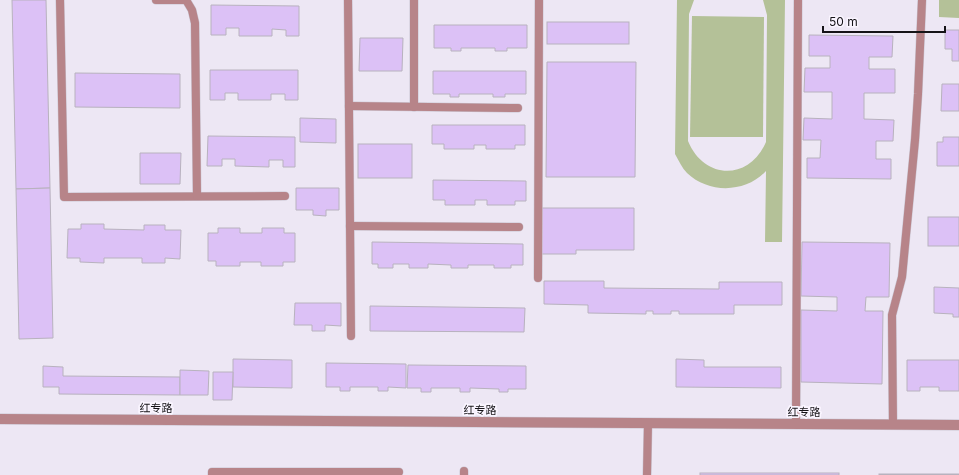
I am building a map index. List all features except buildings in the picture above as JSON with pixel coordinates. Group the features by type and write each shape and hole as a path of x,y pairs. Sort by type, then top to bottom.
{"street":[{"name":"红专路","path":"0,419 959,426"}],"lane":[{"path":"60,0 64,197 285,196"},
{"path":"156,0 186,0 192,10 195,24 197,196"},
{"path":"348,0 351,336"},
{"path":"414,0 414,107"},
{"path":"538,278 539,0"},
{"path":"796,424 798,0"},
{"path":"893,425 892,315 902,277 918,94 922,0"},
{"path":"349,106 518,108"},
{"path":"350,226 519,227"},
{"path":"647,475 648,423"},
{"path":"212,475 212,472 399,472"}],"green space":[{"path":"677,0 694,0 689,14 688,141 695,154 705,163 715,169 727,171 738,169 749,164 758,155 766,142 767,15 763,0 785,0 782,242 765,242 766,171 748,184 738,187 716,187 706,185 687,173 675,154"},
{"path":"939,0 959,0 959,18 939,17"},
{"path":"692,16 764,17 763,137 690,137"}]}
